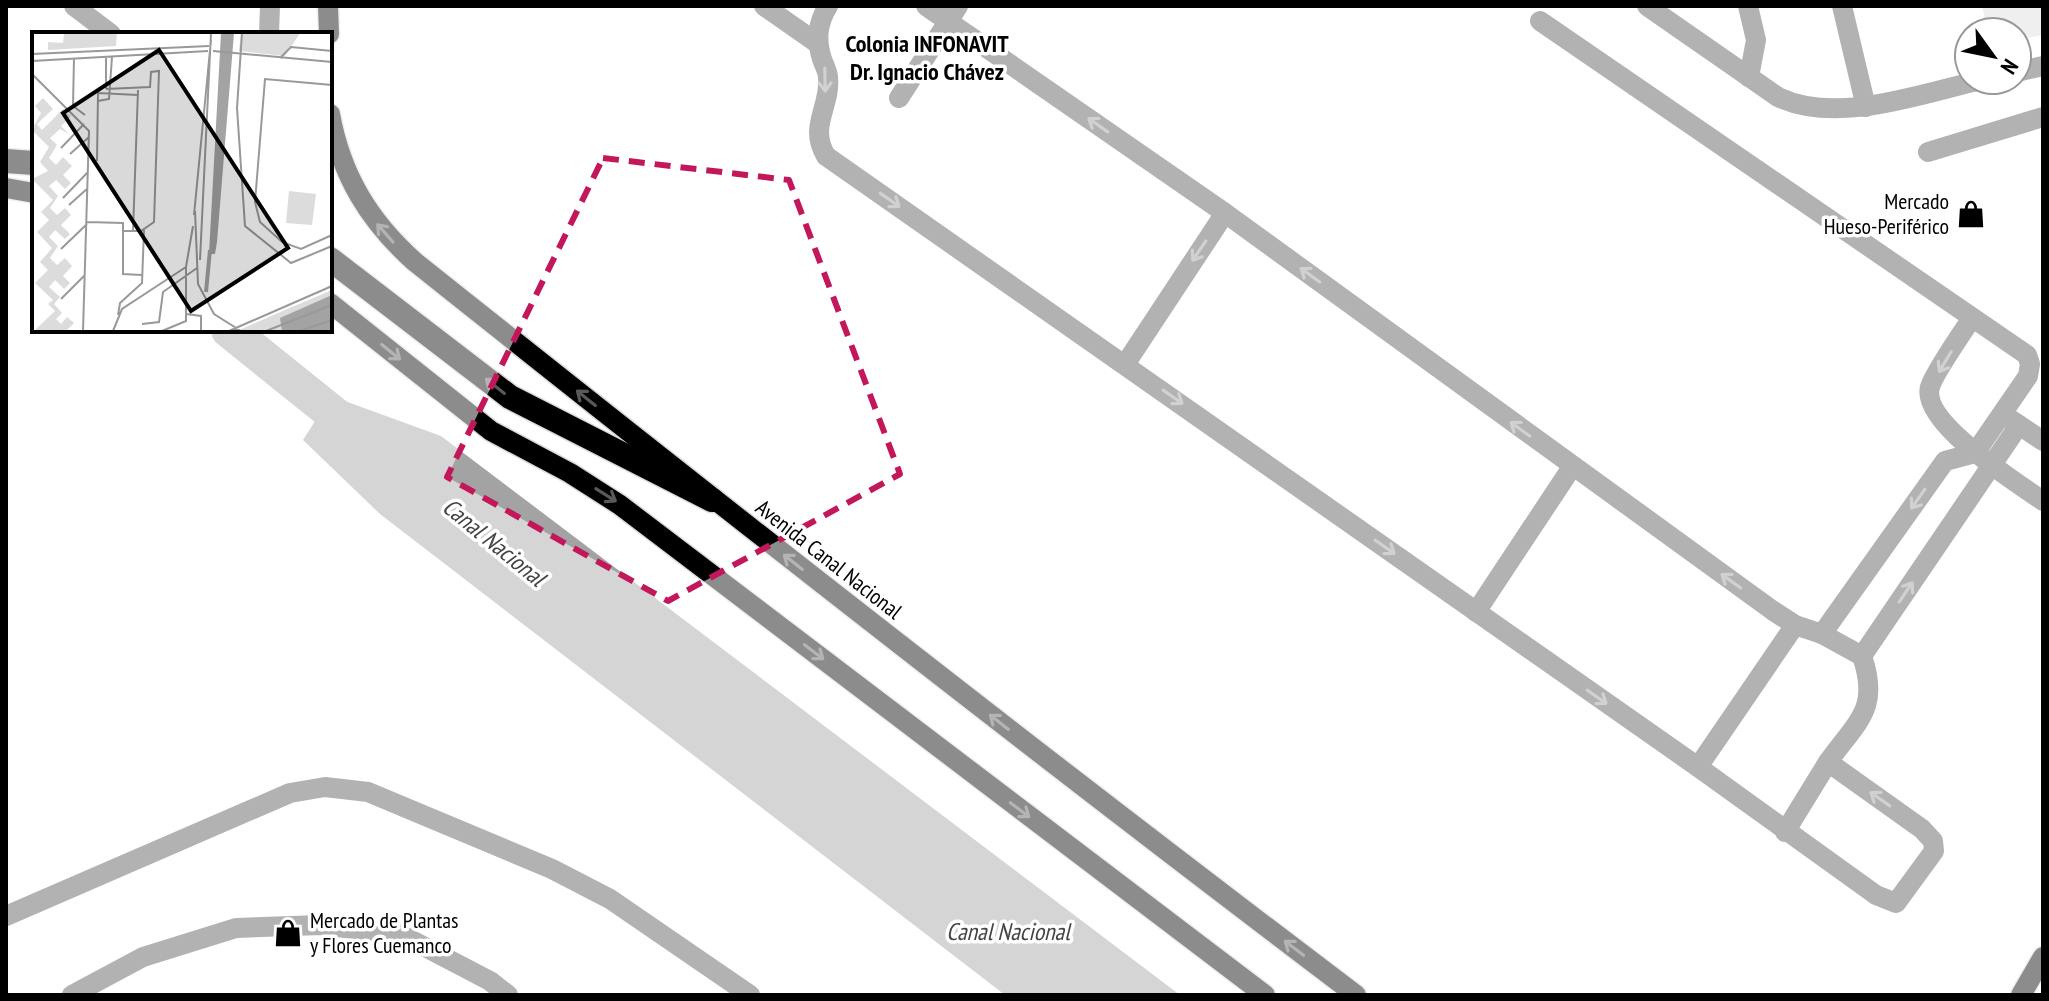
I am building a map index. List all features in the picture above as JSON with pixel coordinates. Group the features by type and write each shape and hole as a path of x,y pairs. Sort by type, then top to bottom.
{"highway":[{"path":"6,161 32,163"},
{"path":"332,261 510,397 712,500"}],"main road":[{"path":"328,6 329,32"},
{"name":"Avenida Canal Nacional","path":"332,125 337,168 393,243 712,500 1356,995"},
{"path":"6,188 32,193"},
{"path":"332,305 491,431 570,473 620,505 1265,995"},
{"path":"2021,995 2043,957"}],"street":[{"path":"74,6 108,32"},
{"path":"269,32 270,6"},
{"path":"764,6 817,43"},
{"path":"828,6 822,17 817,43 828,77 818,143 826,156 1126,363 1698,767 1785,832 1876,895 1896,903 1934,851 1933,841 1922,829 1828,762"},
{"path":"926,6 953,14 1572,467 1795,625 1822,634 1862,656 1869,679 1869,703 1785,832"},
{"path":"1748,6 1756,40 1749,77"},
{"path":"1842,6 1866,107"},
{"path":"1650,7 1778,97 1796,106 1866,107 1953,87"},
{"path":"899,98 953,14"},
{"path":"1540,21 2027,355 2030,364 2028,376 2011,420 1862,656"},
{"path":"1928,152 2043,117"},
{"path":"1126,363 1225,213"},
{"path":"1972,318 1929,388 1932,408 1984,459 2043,501"},
{"path":"2011,420 2043,441"},
{"path":"1822,634 1945,461 1984,459"},
{"path":"1476,612 1572,467"},
{"path":"1698,767 1795,625"},
{"path":"6,916 290,793 325,787 368,792 552,869 610,899 750,995"},
{"path":"72,995 143,957 236,928 321,925 402,935 490,981 508,995"}],"highlighted area":[{"path":"603,158 789,180 900,474 668,601 447,477"}],"shaded area":[{"path":"1982,6 2043,6 2043,35 2033,37 2033,16 1984,16"}],"water":[{"name":"Canal Nacional","path":"331,396 441,436 1180,995 1005,995 380,514 303,440"}],"waterway":[{"name":"Canal Nacional","path":"231,332 361,436"}],"place":[{"name":"Mercado Hueso-Periférico","path":"1971,214"},
{"name":"Mercado de Plantas y Flores Cuemanco","path":"288,933"}],"district":[{"name":"Colonia INFONAVIT Dr. Ignacio Chávez","path":"927,57"}]}
